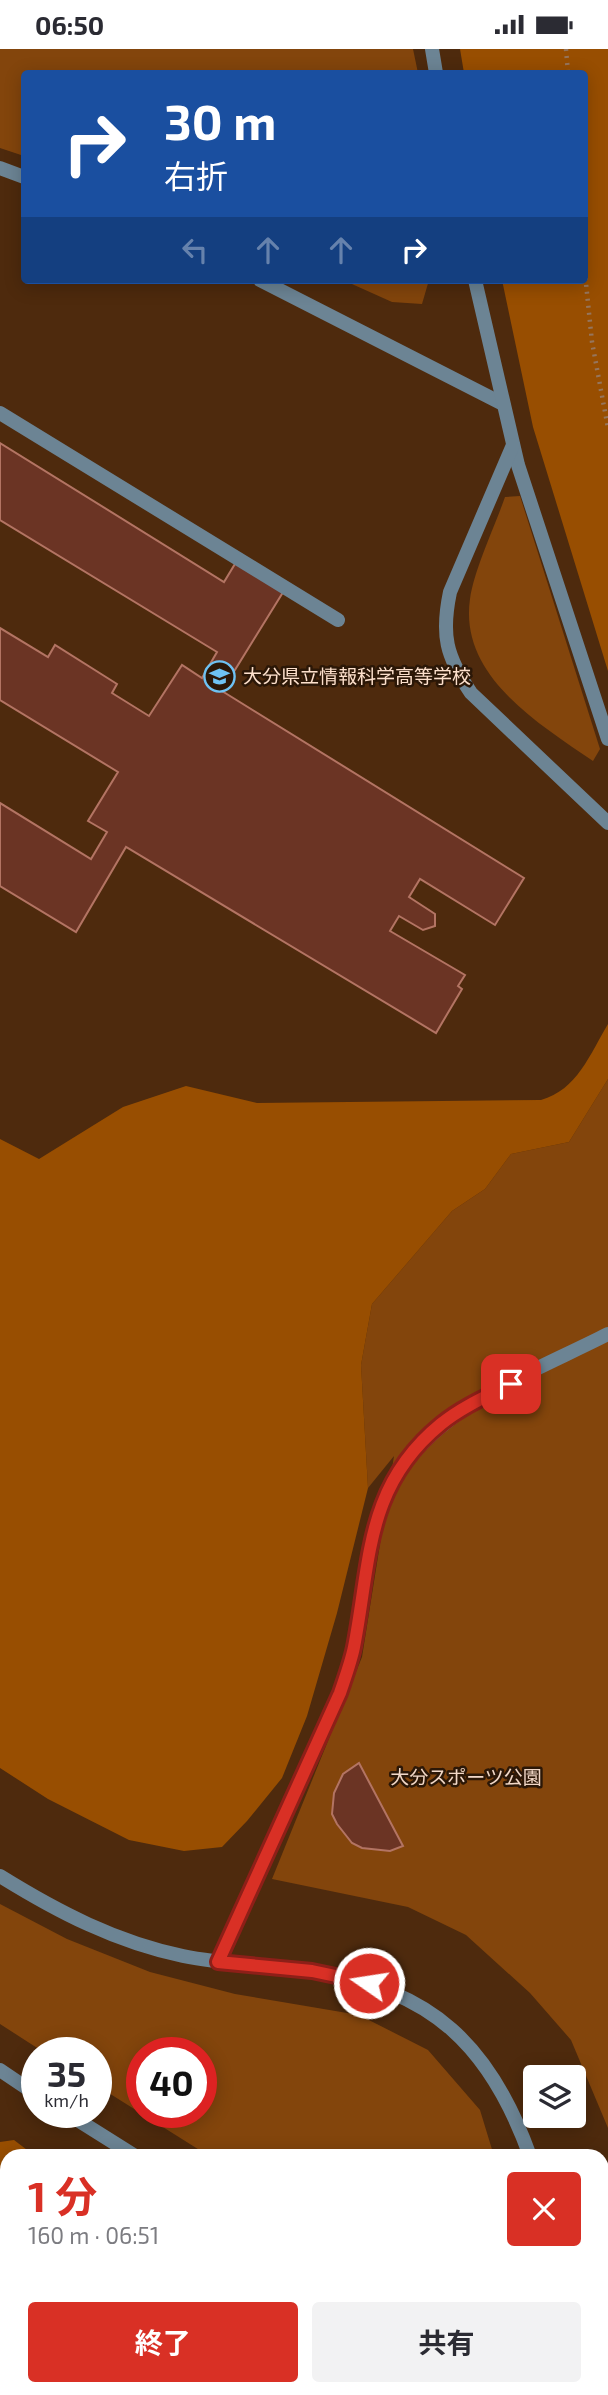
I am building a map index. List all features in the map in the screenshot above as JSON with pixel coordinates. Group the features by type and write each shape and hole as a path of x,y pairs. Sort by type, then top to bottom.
{"street":[{"path":"432,49 436,70"},
{"path":"0,168 21,176"},
{"path":"268,284 503,404"},
{"path":"476,284 513,445 608,739"},
{"path":"0,413 338,620"},
{"path":"513,445 450,592 445,617 446,642 454,667 471,693 608,823"},
{"path":"218,1962 340,1693 354,1648 368,1551 376,1518 404,1466 423,1441 462,1409 608,1334"},
{"path":"0,1877 57,1911 117,1938 218,1962 343,1976 369,1983 413,2003 452,2030 484,2063 509,2105 527,2149"},
{"path":"0,2070 21,2084"},
{"path":"90,2128 124,2149"}],"path":[{"path":"566,49 568,70"},
{"path":"586,284 592,342 608,428"}],"green space":[{"path":"0,49 413,49 417,70 21,70 21,155 0,148"},
{"path":"352,284 428,284 422,304 392,302"},
{"path":"520,496 600,749 593,761 549,730 507,695 490,674 477,651 470,627 472,587 485,548 505,497"},
{"name":"大分スポーツ公園","path":"608,1079 608,2128 586,2076 586,2065 582,2065 571,2040 530,1993 466,1935 408,1907 272,1879 362,1657 394,1456 368,1488 361,1365 372,1304 452,1211 485,1189 511,1154 569,1142"},
{"path":"0,1904 67,1939 150,1972 235,1994 359,2015 428,2050 480,2110 492,2149 198,2149 164,2128 217,2128 217,2037 126,2037 126,2104 112,2095 112,2037 21,2038 0,2024"}],"shaded area":[{"path":"460,49 608,49 608,671 533,427 503,284 588,284 588,70 464,70"},
{"path":"608,1024 608,1079 569,1142 511,1154 485,1189 452,1211 372,1304 361,1365 368,1488 337,1613 307,1716 282,1778 247,1821 222,1847 184,1851 129,1840 48,1799 0,1768 0,1139 39,1159 123,1107 186,1086 257,1103 541,1100 564,1088 573,1079"},
{"path":"14,2140 26,2149 0,2149 0,2142"}],"building":[{"path":"0,443 224,582 238,559 285,589 222,691 524,878 495,925 420,879 409,897 435,914 435,926 423,930 399,916 390,931 465,975 458,986 462,989 436,1033 126,847 76,932 0,886 0,803 91,859 107,832 88,821 118,772 0,700 0,628 48,657 55,645 117,684 112,693 149,716 182,665 202,678 217,652 0,520"},
{"path":"359,1763 403,1846 390,1851 362,1848 352,1843 337,1824 332,1814 334,1793 343,1774"}],"place":[{"name":"大分県立情報科学高等学校","path":"220,676"}],"route":[{"path":"369,1983 312,1971 218,1962 340,1693 354,1648 368,1551 376,1518 388,1492 423,1441 441,1424 462,1409 511,1384"}]}
